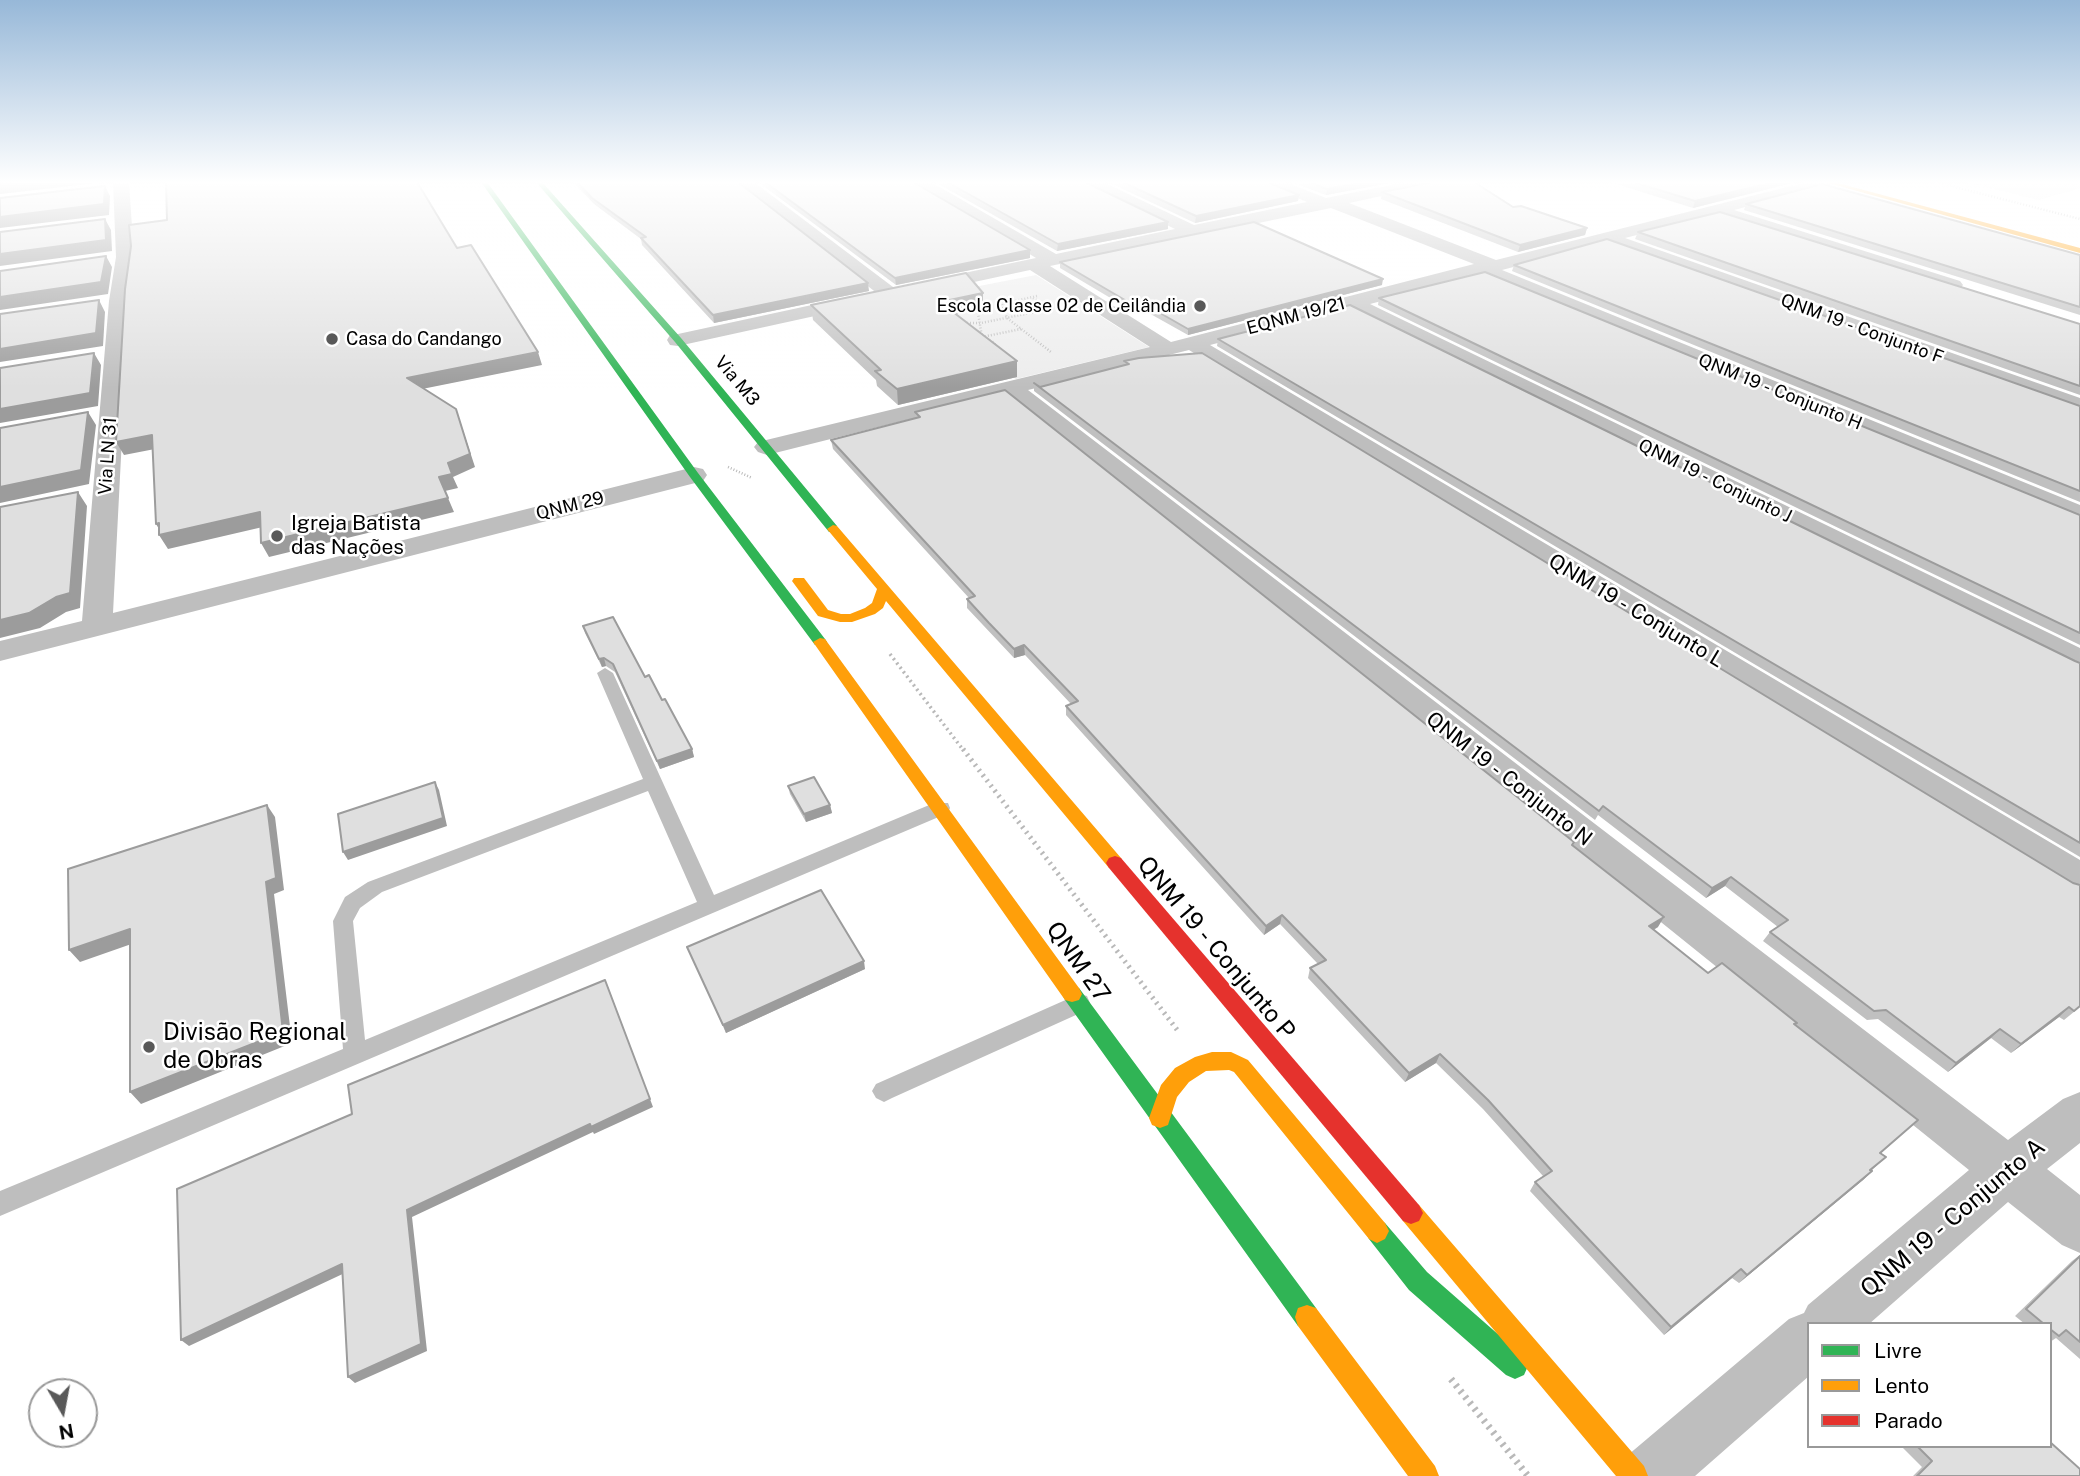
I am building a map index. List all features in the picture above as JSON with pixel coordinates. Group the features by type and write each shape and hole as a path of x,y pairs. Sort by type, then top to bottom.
{"main road":[{"path":"540,251 560,275 694,475"},
{"path":"599,251 662,325"},
{"path":"596,270 623,302 662,325"},
{"name":"Via M3","path":"662,325 678,340 767,447"},
{"name":"QNM 19 - Conjunto P","path":"767,447 883,590 1631,1465 1634,1476"},
{"name":"QNM 27","path":"694,475 722,509 941,808 1160,1118 1425,1476"},
{"path":"722,509 757,532"},
{"path":"792,571 823,612 840,618 861,616 877,605 883,590"},
{"path":"1160,1118 1162,1105 1173,1083 1202,1063 1231,1061 1241,1066 1418,1281 1631,1465"}],"street":[{"name":"Via LN 31","path":"97,626 92,494 111,412 125,257 123,251"},
{"path":"834,251 890,294"},
{"name":"QNM 19 - Conjunto L","path":"1026,251 1180,346 2080,879"},
{"path":"678,340 1096,251"},
{"name":"QNM 19 - Conjunto H","path":"1447,251 2080,515"},
{"name":"EQNM 19/21","path":"767,447 1180,346 1550,251"},
{"name":"QNM 19 - Conjunto F","path":"1644,251 2080,406"},
{"path":"1845,251 1975,292"},
{"path":"100,260 125,257"},
{"path":"92,305 119,301"},
{"name":"QNM 19 - Conjunto J","path":"1351,302 2080,661"},
{"path":"90,357 116,353"},
{"name":"QNM 19 - Conjunto N","path":"1011,387 2080,1227"},
{"path":"87,417 111,412"},
{"name":"QNM 29","path":"97,626 694,475"},
{"path":"0,651 97,626"},
{"name":"QNM 19 - Conjunto A","path":"1829,1322 2007,1170 2080,1114"},
{"path":"1631,1465 1807,1340"}],"lane":[{"path":"605,673 709,906"},
{"path":"355,1055 343,920 352,903 374,887 654,782"},
{"path":"0,1204 941,808"},
{"path":"884,1091 1079,1003"}],"path":[{"path":"1043,295 1002,304 1007,318 1054,354"},
{"path":"1032,297 1049,309"},
{"path":"968,304 978,313 982,337"},
{"path":"958,323 981,323 1061,306"},
{"path":"974,342 982,337 1021,329"},
{"path":"982,337 995,343 993,351"},
{"path":"722,463 765,483"},
{"path":"861,616 1202,1063"},
{"path":"1451,1378 1528,1476"}],"shaded area":[{"path":"1036,275 1149,347 1016,379 912,299"}],"building":[{"path":"0,251 24,251 0,254"},
{"path":"130,251 475,251 538,352 407,378 456,409 470,454 448,463 452,474 439,477 448,498 261,543 260,512 159,535 159,523 156,524 152,435 116,442 125,289"},
{"path":"653,251 827,251 868,283 713,315"},
{"path":"858,251 1026,251 895,278"},
{"path":"1114,251 1319,251 1383,279 1188,329 1139,301 1130,303 1060,262"},
{"path":"1565,251 1641,251 2080,406 2080,491 1514,265"},
{"path":"1692,251 1845,251 2080,324 2080,386"},
{"path":"1898,251 2065,251 2080,255 2080,307"},
{"path":"106,256 101,282 0,297 0,271"},
{"path":"1485,272 2080,515 2080,633 1379,298"},
{"path":"966,273 983,293 940,302 1017,361 897,389 875,371 881,370 811,305"},
{"path":"99,300 96,333 0,349 0,314"},
{"path":"1350,305 2080,663 2080,843 1218,339"},
{"path":"94,353 90,393 0,409 0,368"},
{"path":"1202,353 2080,885 2080,1006 2074,1011 2069,1007 2021,1044 2000,1029 1956,1063 1886,1010 1874,1011 1770,932 1788,920 1731,877 1712,888 1603,806 1599,811 1034,383 1040,387 1129,364 1124,361 1139,358"},
{"path":"1005,390 1574,842 1572,845 1664,917 1649,926 1708,973 1722,963 1797,1023 1794,1024 1918,1120 1880,1153 1886,1157 1870,1170 1872,1171 1747,1275 1741,1269 1671,1327 1535,1182 1552,1171 1488,1100 1440,1054 1409,1073 1310,968 1326,960 1282,915 1266,926 1066,706 1078,701 1024,645 1014,649 989,623 967,599 975,596 831,440 920,417 915,412"},
{"path":"88,412 81,470 0,487 0,428"},
{"path":"78,492 70,593 56,597 29,613 0,620 0,507"},
{"path":"613,617 645,677 649,675 662,700 665,699 692,749 657,761 613,664 604,658 599,659 583,626"},
{"path":"814,777 830,805 804,814 788,786"},
{"path":"435,782 443,818 343,852 338,814"},
{"path":"267,805 276,878 266,882 283,1032 130,1092 130,929 69,950 68,869"},
{"path":"821,890 864,961 723,1025 687,947"},
{"path":"605,980 650,1099 591,1127 590,1124 407,1210 421,1344 348,1377 342,1264 181,1340 177,1189 352,1114 348,1085"},
{"path":"2080,1256 2080,1342 2066,1330 2059,1336 2052,1331 2052,1322 2042,1322 2026,1309"},
{"path":"2052,1444 2080,1469 2080,1476 1917,1476 1932,1461 1919,1448 2052,1448"}],"traffic: fast":[{"path":"533,251 694,475 820,642"},
{"path":"600,251 678,340 833,529"},
{"path":"1072,994 1307,1317"},
{"path":"1377,1231 1418,1281 1515,1366"}],"traffic: slow":[{"path":"833,529 1115,863"},
{"path":"799,581 823,613 840,618 852,618 870,611 878,605 883,590"},
{"path":"820,642 1072,994"},
{"path":"1160,1118 1168,1092 1182,1075 1202,1063 1212,1061 1231,1061 1241,1066 1377,1231"},
{"path":"1411,1213 1634,1476"},
{"path":"1307,1317 1425,1476"}],"traffic: jam":[{"path":"1115,863 1411,1213"}],"place":[{"name":"Escola Classe 02 de Ceilândia","path":"1200,306"},
{"name":"Casa do Candango","path":"332,339"},
{"name":"Igreja Batista das Nações","path":"277,536"},
{"name":"Divisão Regional de Obras","path":"149,1047"}]}
